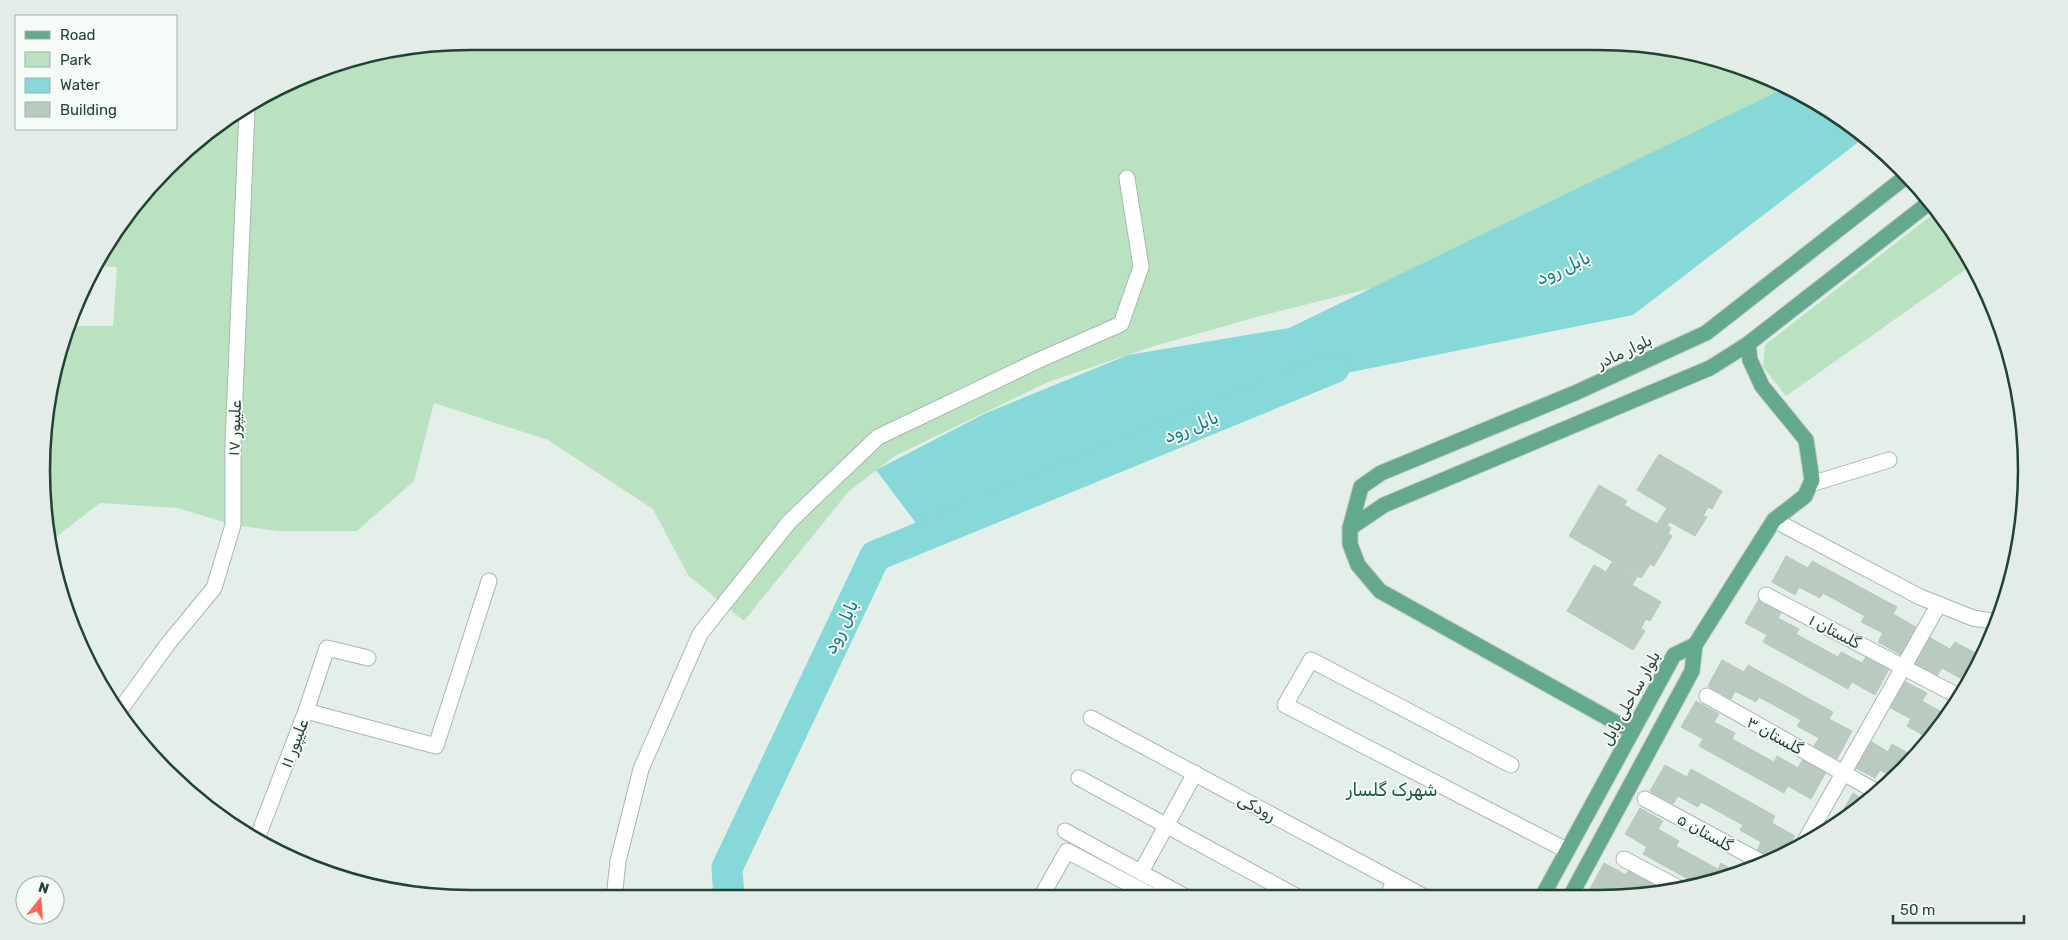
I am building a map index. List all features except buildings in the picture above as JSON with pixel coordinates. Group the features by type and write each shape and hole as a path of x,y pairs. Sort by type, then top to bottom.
{"main road":[{"name":"بلوار مادر","path":"1631,731 1380,591 1358,565 1350,544 1350,528 1361,487 1381,473 1575,393 1706,333 1902,180"},
{"path":"1350,528 1384,505 1710,368 1748,344 1925,206"},
{"path":"1574,890 1692,671 1695,645 1774,520 1805,496 1811,484 1811,464 1806,440 1762,386 1750,360 1748,344"},
{"name":"بلوار ساحلی بابل","path":"1546,890 1566,850 1674,654 1695,645"}],"street":[{"name":"علیپور ۱۷","path":"123,706 167,645 214,588 233,525 233,443 243,117"},
{"path":"615,890 618,861 641,769 700,634 789,522 878,437 1037,361 1122,324 1141,267 1127,178"},
{"path":"1811,484 1889,460"},
{"path":"1774,520 1920,597 1973,618 1990,621"},
{"path":"306,711 436,746 489,581"},
{"name":"گلستان ۱","path":"1766,595 1953,693"},
{"path":"1810,833 1939,604"},
{"name":"علیپور ۱۱","path":"259,833 306,711 327,648 368,658"},
{"path":"1511,765 1311,660 1285,705 1566,850"},
{"name":"گلستان ۳","path":"1707,696 1872,789"},
{"name":"رودکی","path":"1091,718 1412,890"},
{"path":"1141,872 1195,773"},
{"path":"1079,778 1285,890"},
{"name":"گلستان ۵","path":"1645,799 1756,859"},
{"path":"1065,832 1175,890"},
{"path":"1045,890 1067,851 1141,890"},
{"path":"1624,859 1670,883"},
{"path":"1390,890 1395,881"}],"green space":[{"path":"1598,50 1653,54 1707,64 1733,72 1781,92 1707,155 1428,274 1264,315 1154,346 1048,382 895,456 849,491 744,621 688,575 653,509 548,440 434,403 414,481 357,531 278,531 233,525 178,508 100,503 56,537 51,497 51,443 58,388 64,361 75,326 113,326 117,267 103,266 137,214 154,193 193,154 237,121 284,93 335,72 388,58 443,51"},
{"path":"1932,215 1967,269 1786,396 1763,367 1765,345"}],"water":[{"path":"1779,91 1808,106 1859,141 1633,315 1297,383 925,535 876,470 986,413 1128,355 1289,328"}],"waterway":[{"name":"بابل رود","path":"728,890 727,868 875,556 1334,368"}],"district":[{"name":"شهرک گلسار","path":"1392,790"}]}
